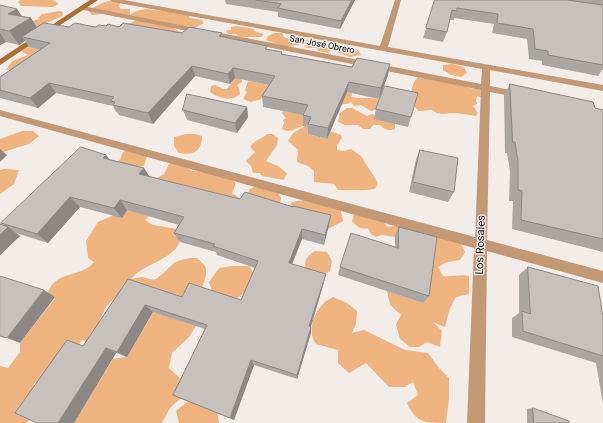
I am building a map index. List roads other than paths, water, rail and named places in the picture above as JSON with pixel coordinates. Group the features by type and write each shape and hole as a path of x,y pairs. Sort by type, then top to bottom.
{"street":[{"name":"San José Obrero","path":"113,0 603,88"},
{"path":"383,49 398,0"},
{"path":"0,63 82,4 94,1"},
{"name":"San José Obrero","path":"82,4 533,97"},
{"name":"Los Rosales","path":"476,423 486,67"},
{"path":"0,113 603,277"}]}
